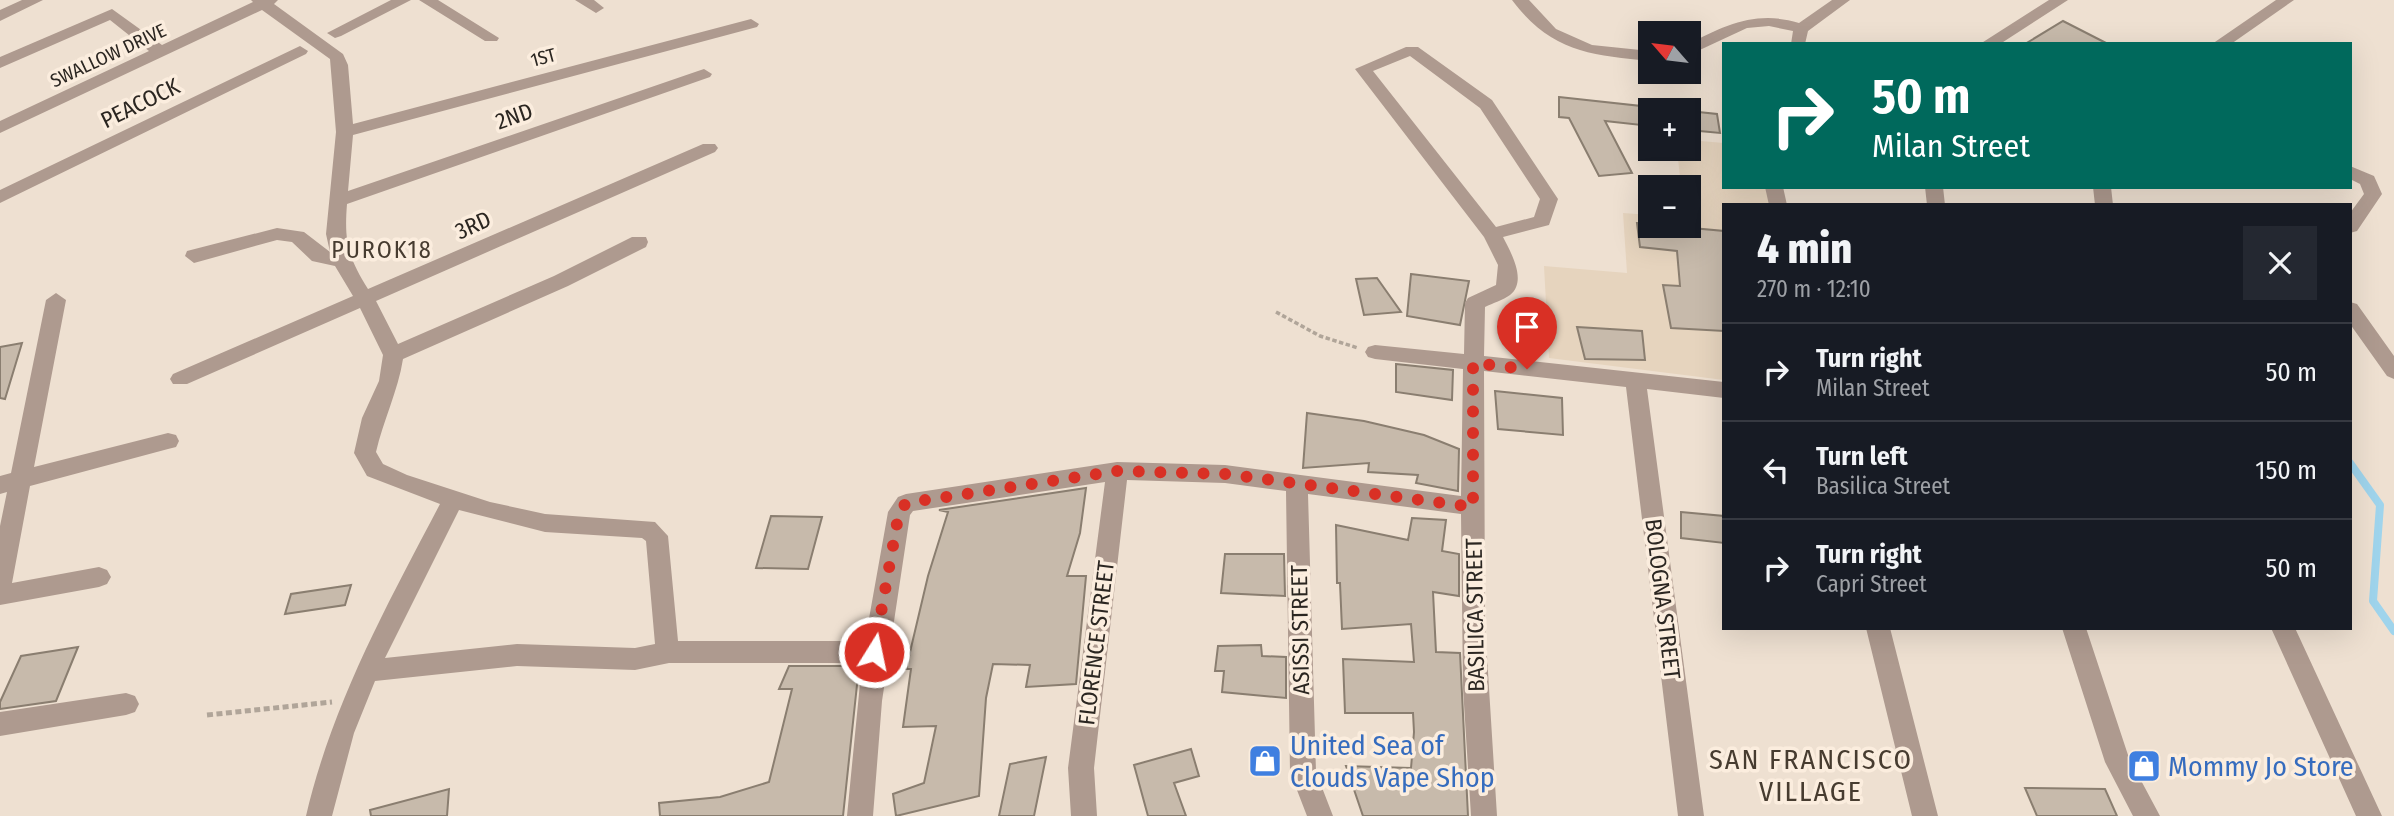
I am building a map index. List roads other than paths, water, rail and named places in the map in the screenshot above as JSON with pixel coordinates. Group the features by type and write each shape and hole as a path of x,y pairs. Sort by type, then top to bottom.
{"street":[{"path":"0,16 35,0"},
{"path":"97,0 162,53"},
{"path":"335,33 403,0"},
{"path":"427,0 491,38"},
{"path":"1520,0 1550,32 1589,49 1638,55"},
{"path":"1701,44 1741,23 1754,20 1780,21 1799,37 1842,0"},
{"path":"2223,42 2287,0"},
{"path":"264,1 337,57 345,132 335,234 341,261 365,299 393,355 389,381 373,418 365,453 375,470 400,482 490,511 545,523 647,529 657,536 663,595 662,630 669,652"},
{"name":"SWALLOW DRIVE","path":"0,128 162,53 264,1"},
{"path":"1991,42 2056,1"},
{"path":"0,63 112,14"},
{"name":"1ST","path":"345,132 751,24"},
{"path":"1412,50 1486,104 1549,199 1542,221 1492,234 1473,212 1363,69 1412,50"},
{"name":"PEACOCK","path":"0,197 300,51"},
{"name":"2ND","path":"340,200 704,74"},
{"name":"3RD","path":"180,379 709,148"},
{"path":"2352,173 2368,180 2373,194 2352,224"},
{"path":"194,256 277,234 297,236 319,256 341,261"},
{"name":"BASILICA STREET","path":"1484,816 1476,723 1473,363 1475,303 1505,289 1508,265 1492,234"},
{"path":"393,355 562,281 639,242"},
{"path":"0,583 11,482 56,300"},
{"path":"2352,312 2394,371"},
{"path":"1376,352 1722,390"},
{"name":"BOLOGNA STREET","path":"1636,382 1691,816"},
{"path":"11,482 168,441"},
{"path":"860,816 862,754 874,652 899,512 906,503 1117,471 1226,474 1473,507"},
{"name":"FLORENCE STREET","path":"1084,816 1081,768 1117,471"},
{"name":"ASISSI STREET","path":"1297,483 1303,772 1320,816"},
{"path":"319,816 325,785 351,701 454,498"},
{"path":"0,595 99,577"},
{"path":"1878,630 1924,816"},
{"path":"2075,630 2118,762 2147,816"},
{"path":"2284,630 2369,816"},
{"path":"367,671 517,655 635,659 669,652 874,652"},
{"path":"0,724 126,704"}],"waterway":[{"path":"2352,466 2380,505 2373,601 2394,631"}],"place":[{"name":"United Sea of Clouds Vape Shop","path":"1265,761"},
{"name":"Mommy Jo Store","path":"2144,766"}],"district":[{"name":"PUROK18","path":"382,250"},
{"name":"SAN FRANCISCO VILLAGE","path":"1811,775"}]}
